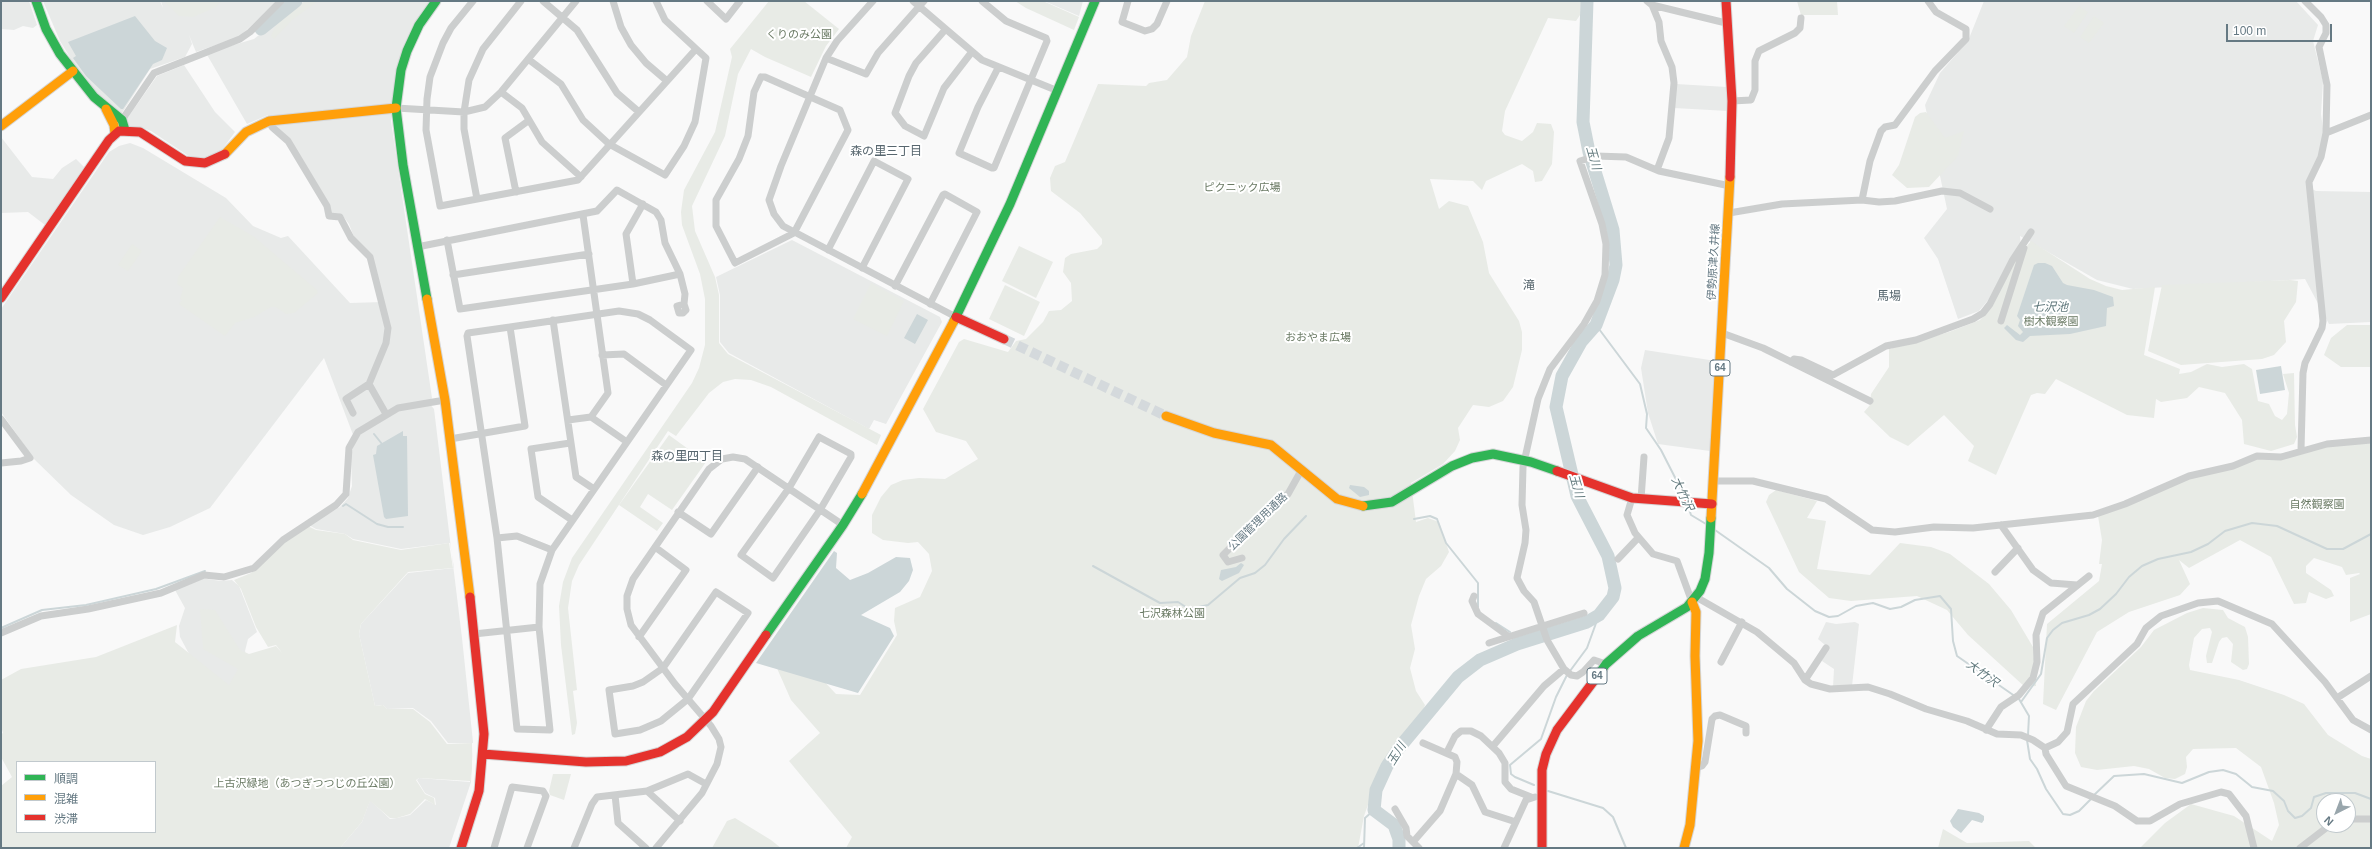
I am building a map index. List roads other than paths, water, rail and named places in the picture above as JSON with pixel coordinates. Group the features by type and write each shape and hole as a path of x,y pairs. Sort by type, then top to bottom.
{"street":[{"path":"36,1 52,39 73,72 105,107 122,120 125,130"},
{"path":"122,120 154,73 240,39 250,32 281,1"},
{"path":"436,1 419,25 407,51 401,70 396,108 418,247 445,400 474,634 484,734 479,791 470,825 461,848"},
{"path":"473,1 451,28 435,61 430,76 426,111 429,149 440,206 578,180 696,49"},
{"path":"477,199 464,129 464,112 469,80 483,49 521,1"},
{"path":"543,1 562,15 577,30 617,92 639,112"},
{"path":"1,298 115,134 125,130 140,132 185,161 200,164 211,162 223,156 246,132 269,121 396,108 426,111 464,112 484,107 501,92 562,15 576,1"},
{"path":"613,1 620,27 631,45 646,64 667,81"},
{"path":"528,59 561,84 583,120 609,144 665,175 684,146 695,122 706,58 666,20 656,1"},
{"path":"707,1 726,19 740,1"},
{"path":"873,1 840,37 826,58 770,193 770,200 777,221 794,233 895,286 956,317 1004,339"},
{"path":"913,1 922,4 945,30 971,53 998,68 1058,91"},
{"path":"982,1 1006,21 1046,38 1047,41 994,168 992,168 959,153 978,107 998,68"},
{"path":"483,754 558,760 626,761 660,752 687,737 706,720 843,525 873,475 956,317 1010,204 1095,1"},
{"path":"1128,1 1122,22 1144,31 1157,24 1167,1"},
{"name":"伊勢原津久井線","path":"1694,600 1703,584 1707,568 1730,186 1732,101 1726,23 1726,1"},
{"path":"1862,200 1870,162 1881,131 1885,127 1895,124 1935,71 1966,39 1966,29 1936,12 1928,1"},
{"path":"2301,450 2303,373 2305,364 2322,328 2323,321 2309,182 2321,157 2326,133 2327,85 2319,46 2326,33 2326,25 2321,17 2305,1"},
{"path":"1649,3 1726,23"},
{"path":"1649,3 1659,22 1661,41 1672,67 1674,83 1669,138 1657,170"},
{"path":"826,58 866,74 878,53 922,4"},
{"path":"1732,101 1751,100 1755,90 1756,61 1759,51 1765,46 1795,33 1800,28 1801,18"},
{"path":"945,30 916,63 909,76 895,113 905,126 924,136 944,88 971,53"},
{"path":"1,126 73,72"},
{"path":"761,77 765,77 810,96 840,110 848,130 794,233 735,263 720,236 714,212 720,191 738,159 748,136 754,92 761,77"},
{"path":"501,92 522,108 528,121 542,142 581,177"},
{"path":"105,107 114,125 115,134"},
{"path":"2326,133 2371,115"},
{"path":"269,121 272,127 288,141 327,206 329,216 340,217 351,238 370,257 388,328 386,343 369,384 346,399 353,413"},
{"path":"516,192 504,138 528,121"},
{"path":"1606,664 1594,660 1579,675 1567,672 1546,640 1534,602 1524,591 1517,578 1525,543 1526,530 1522,505 1524,460 1538,399 1550,369 1584,324 1597,301 1605,275 1606,244 1601,219 1580,161 1596,156 1626,157 1657,170 1730,186"},
{"path":"828,250 874,162 908,179 862,268"},
{"path":"418,247 597,211 617,190 656,212 661,220 665,243 680,274 685,294 684,304"},
{"path":"1728,213 1782,204 1862,200 1879,202 1926,193 1953,192 1971,198 1990,209"},
{"path":"895,286 943,195 951,197 977,212 930,304"},
{"path":"633,284 626,234 643,204"},
{"path":"583,215 608,393 591,417"},
{"path":"2001,321 2026,242 2031,232"},
{"path":"447,240 460,309 633,284 680,274"},
{"path":"1791,362 1794,359 1801,360 1833,375 1886,346 1916,340 1973,319 1983,313 1990,304 2012,261 2026,242"},
{"path":"453,275 589,254"},
{"path":"619,311 638,314 691,350 552,550 540,584 539,626 550,730 517,729 497,538 466,336 468,332 596,314 619,311"},
{"path":"553,320 576,477 594,489"},
{"path":"450,438 525,426 510,327"},
{"path":"1722,333 1748,341 1870,401"},
{"path":"602,355 624,354 666,385"},
{"path":"369,384 386,414"},
{"path":"1,633 41,616 88,609 161,593 204,575 224,577 254,568 283,540 336,505 346,494 349,448 358,432 386,414 404,406 445,400"},
{"path":"1166,416 1214,433 1271,445 1302,469 1336,499 1366,507 1392,502 1452,466 1472,458 1493,454 1524,460 1591,485 1636,499 1712,504"},
{"path":"568,420 591,417 627,442"},
{"path":"1,419 30,458 21,461 1,463"},
{"path":"819,437 851,454 820,510 773,578 742,555 789,488 819,437"},
{"path":"1713,481 1753,481 1826,499 1872,530 1895,532 1934,527 1973,528 2096,514 2125,504 2189,476 2233,466 2257,456 2280,457 2301,450 2345,441 2371,440"},
{"path":"570,443 531,449 538,497 572,520"},
{"path":"656,848 680,821 706,784 721,754 719,739 706,720 663,668 631,625 627,609 627,596 633,579 678,512 713,465 722,459 733,457 745,459 843,525"},
{"path":"1644,457 1636,499 1627,515 1638,538 1653,554 1677,560 1694,600 1696,612 1695,656 1698,716 1690,825 1684,848"},
{"path":"678,512 710,534 758,467"},
{"name":"公園管理用通路","path":"1242,558 1228,562 1223,555 1255,523 1288,494 1302,469"},
{"path":"2001,525 2033,570 2050,583 2077,586"},
{"path":"497,538 518,536 552,550"},
{"path":"1618,559 1638,538"},
{"path":"639,637 686,570 655,547"},
{"path":"1995,572 2018,548"},
{"path":"1986,730 2001,707 2019,695 2033,678 2036,662 2036,635 2043,613 2089,576"},
{"path":"606,735 615,734 640,730 661,721 688,699 748,613 716,592 663,668 643,682 633,686 608,690 615,734"},
{"path":"1474,596 1472,601 1478,614 1508,636"},
{"path":"1694,600 1742,622 1782,652 1794,663 1805,680 1811,684 1830,689 1868,687 1997,734 2021,735 2033,740 2045,748 2046,754 2062,782 2072,790 2098,798 2115,806 2137,821 2150,821 2180,804 2221,792 2229,794 2246,816 2254,848"},
{"name":"64","path":"1543,848 1541,797 1542,770 1554,736 1606,664 1633,640 1679,614 1694,600"},
{"path":"2045,748 2058,742 2067,732 2073,704 2137,644 2146,628 2161,616 2198,603 2218,601 2272,624 2337,698 2353,720 2371,730"},
{"path":"1489,643 1584,613"},
{"path":"1721,662 1742,622"},
{"path":"474,634 539,626"},
{"path":"1805,680 1826,648"},
{"path":"1493,746 1544,686 1567,672"},
{"path":"2337,698 2371,676"},
{"path":"1695,768 1702,766 1705,762 1712,719 1716,716 1720,715 1746,726 1746,733"},
{"path":"1713,746 1716,716"},
{"path":"1447,752 1455,736 1461,731 1471,731 1493,746 1505,763 1504,782 1511,789 1531,797 1541,797"},
{"path":"1413,842 1440,811 1456,774 1457,762 1455,757 1447,752 1423,743"},
{"path":"582,848 575,845 594,800 597,797 647,791 688,774 706,784"},
{"path":"1456,774 1472,784 1485,812 1516,822"},
{"path":"494,848 512,787 543,791 546,796 527,848"},
{"path":"647,791 680,821"},
{"path":"615,795 618,823 646,848"},
{"path":"1504,848 1526,800 1531,797"},
{"path":"1395,809 1406,828 1404,833 1419,848"},
{"path":"2356,819 2371,820"},
{"path":"2300,848 2320,833"}],"water":[{"path":"135,16 155,41 167,48 162,60 153,64 123,109 121,109 86,76 73,58 76,56 68,42"},
{"name":"七沢池","path":"2038,263 2045,263 2052,266 2063,283 2067,285 2094,290 2113,297 2114,306 2107,308 2106,326 2070,334 2030,336 2023,342 2016,340 2004,328 2007,325 2020,335 2023,332 2018,326 2020,320 2017,316 2034,265"},
{"path":"917,314 928,320 915,344 904,338"},
{"path":"2281,366 2285,390 2260,394 2256,370"},
{"path":"403,431 403,436 407,436 408,516 386,519 384,517 373,455 376,454 377,446"},
{"path":"1350,485 1364,487 1369,491 1369,495 1360,497 1349,488"},
{"path":"834,551 837,553 836,568 850,580 868,573 896,557 910,558 913,570 909,581 900,592 861,615 890,628 894,636 858,693 756,663"},
{"path":"1241,563 1244,565 1239,573 1222,581 1219,579 1221,570 1236,567"},
{"path":"1958,809 1979,813 1984,816 1984,820 1982,823 1972,820 1961,833 1953,827 1950,821"}],"waterway":[{"path":"261,29 296,1"},
{"name":"玉川","path":"1399,848 1399,839 1394,825 1374,810 1376,790 1387,766 1399,748 1458,677 1480,660 1517,644 1587,622 1599,615 1613,597 1615,588 1608,556 1577,496 1556,407 1562,376 1581,342 1596,325 1613,280 1616,265 1613,230 1589,152 1583,122 1587,1"},
{"name":"大竹沢","path":"1596,325 1640,384 1647,414 1646,428 1661,450 1686,499"},
{"path":"374,434 382,444"},
{"path":"343,506 346,504 377,524 388,527 403,527"},
{"name":"大竹沢","path":"1688,506 1691,515 1706,524"},
{"path":"1093,566 1160,603 1178,602 1189,609 1208,605 1240,578 1255,573 1265,565 1284,539 1306,516"},
{"path":"1414,519 1430,516 1437,519 1446,543 1478,583 1478,607"},
{"path":"2021,702 2041,674 2047,638 2053,630 2062,623 2089,615 2100,609 2116,594 2129,577 2142,566 2158,559 2191,552 2208,544 2225,531 2252,523 2277,526 2327,549 2343,549 2371,534"},
{"name":"大竹沢","path":"1715,530 1769,568 1787,589 1815,611 1829,617 1838,616 1856,606 1873,603 1890,609 1901,607 1915,600 1940,596 1951,609 1953,641 1957,656 2019,699 2029,716 2028,735"},
{"path":"1,628 42,610 86,605 156,589 205,571"},
{"path":"1570,671 1587,648 1599,615"},
{"path":"1496,623 1510,632"},
{"name":"玉川","path":"1516,638 1519,643"},
{"path":"1534,785 1511,774 1510,765 1541,739 1556,697 1567,675"},
{"name":"大竹沢","path":"2027,740 2030,759 2037,769 2046,789 2063,814 2070,815 2079,811 2091,799"},
{"name":"大竹沢","path":"2093,796 2114,776 2144,774 2182,783 2209,772 2223,770 2236,774 2252,787 2273,791 2284,801 2288,811 2295,818 2302,816 2311,808 2314,797 2326,793 2355,793 2371,799"},
{"path":"1548,791 1603,808 1613,817 1626,848"},
{"path":"1364,848 1365,818 1374,810"},
{"path":"1357,848 1364,843"}],"tunnel":[{"path":"1004,339 1166,416"}],"district":[{"name":"森の里三丁目","path":"886,152"},
{"name":"滝","path":"1529,286"},
{"name":"馬場","path":"1889,297"},
{"name":"森の里四丁目","path":"687,457"}],"park label":[{"name":"くりのみ公園","path":"799,35"},
{"name":"ピクニック広場","path":"1242,188"},
{"name":"樹木観察園","path":"2051,322"},
{"name":"おおやま広場","path":"1318,338"},
{"name":"自然観察園","path":"2317,505"},
{"name":"七沢森林公園","path":"1172,614"},
{"name":"上古沢緑地（あつぎつつじの丘公園）","path":"307,784"}]}
